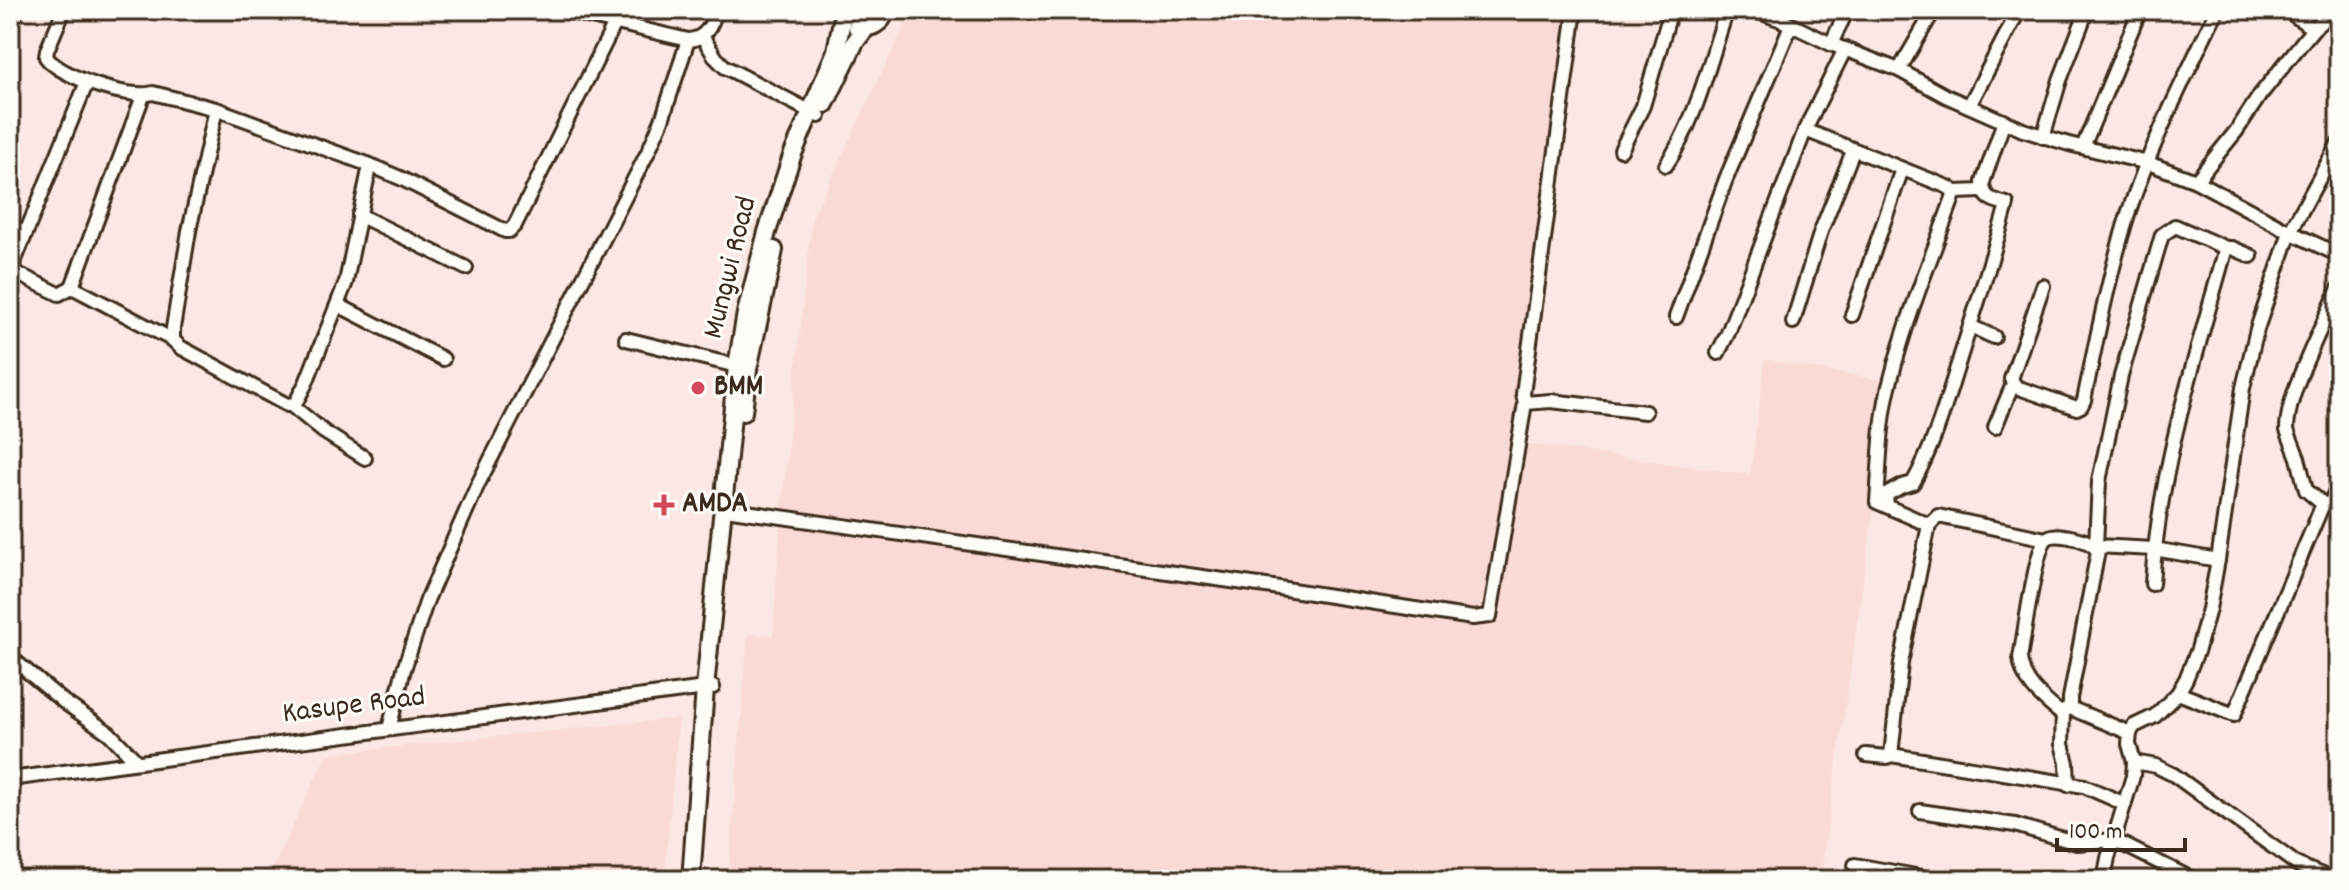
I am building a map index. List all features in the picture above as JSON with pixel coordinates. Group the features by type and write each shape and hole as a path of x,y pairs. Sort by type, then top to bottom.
{"main road":[{"name":"Mungwi Road","path":"691,880 737,366 746,313 767,232 792,156 855,42 866,28 880,21 886,10"},
{"name":"Mungwi Road","path":"699,880 709,688 748,369 773,253 836,51 842,13"},
{"path":"842,13 852,25 866,28"}],"street":[{"path":"64,10 46,57 50,63 87,82 143,96 153,93 216,109 370,165 505,231 515,225 615,23"},
{"path":"562,10 688,40 702,36 709,29 716,10"},
{"path":"732,510 1483,618 1490,616 1525,403 1523,394 1575,10"},
{"path":"1621,150 1643,106 1671,10"},
{"path":"1666,165 1687,127 1727,10"},
{"path":"1831,44 1847,10"},
{"path":"1899,70 1934,10"},
{"path":"1969,106 2019,10"},
{"path":"2043,137 2060,80 2087,10"},
{"path":"2083,147 2140,10"},
{"path":"2013,384 2077,408 2081,406 2114,261 2129,211 2217,10"},
{"path":"2287,10 2313,29"},
{"path":"1761,11 1831,44 1899,70 1969,106 2043,137 2148,163 2196,181 2339,255"},
{"path":"2196,181 2313,29 2326,18 2339,23"},
{"path":"1676,317 1726,179 1791,25"},
{"path":"702,36 725,67 814,114"},
{"path":"389,729 404,669 427,600 478,484 648,152 662,120 688,40"},
{"path":"1718,353 1805,130 1845,49"},
{"path":"87,82 15,260 14,268 18,274 59,294 72,287 143,96"},
{"path":"173,340 186,245 216,109"},
{"path":"1887,506 1886,495 1913,483 1922,467 1952,391 1989,271 2007,204 1989,199 1983,191 1983,182 2004,121"},
{"path":"1805,130 1955,192 1983,191"},
{"path":"2104,880 2134,762 2129,744 2130,733 2134,726 2155,716 2178,693 2198,649 2209,609 2257,329 2290,232 2339,142"},
{"path":"1793,322 1821,231 1853,151"},
{"path":"291,405 301,396 346,282 370,165"},
{"path":"1852,315 1902,169"},
{"path":"1929,525 1877,502 1890,382 1917,292 1955,192"},
{"path":"359,215 466,268"},
{"path":"10,226 25,233"},
{"path":"2068,785 2062,744 2097,566 2099,481 2118,391 2162,235 2175,226 2251,256"},
{"path":"2152,584 2154,549 2171,442 2226,248"},
{"path":"1995,427 2013,384 2013,371 2043,286"},
{"path":"72,287 291,405 324,432 365,458"},
{"path":"2323,504 2306,490 2287,421 2299,381 2339,288"},
{"path":"338,305 443,359"},
{"path":"1970,326 1994,337"},
{"path":"626,339 737,366"},
{"path":"1525,403 1551,401 1645,412"},
{"path":"2323,504 2331,502 2339,483"},
{"path":"2178,693 2234,715 2323,504"},
{"path":"1891,755 1901,663 1929,525 1938,516 2046,539 2053,536 2070,537 2096,546 2154,549 2218,560"},
{"path":"2046,539 2035,572 2020,658 2021,669 2027,681 2058,711 2067,710 2130,733"},
{"path":"10,657 64,702 109,733 137,762"},
{"name":"Kasupe Road","path":"10,779 709,688"},
{"path":"1866,755 1891,755 2084,786 2125,804"},
{"path":"2134,762 2162,768 2174,775 2298,865 2322,875"},
{"path":"1920,811 2015,825 2077,843 2114,840 2194,880"},
{"path":"1855,865 1938,880"}],"shaded area":[{"path":"912,10 1584,10 1572,21 1514,442 1750,475 1765,360 1892,382 1820,880 728,880 748,634 773,635 781,513 812,218"},
{"path":"679,718 664,880 267,880 327,754"}],"place":[{"name":"BMM","path":"698,388"},
{"name":"AMDA","path":"664,505"}]}
